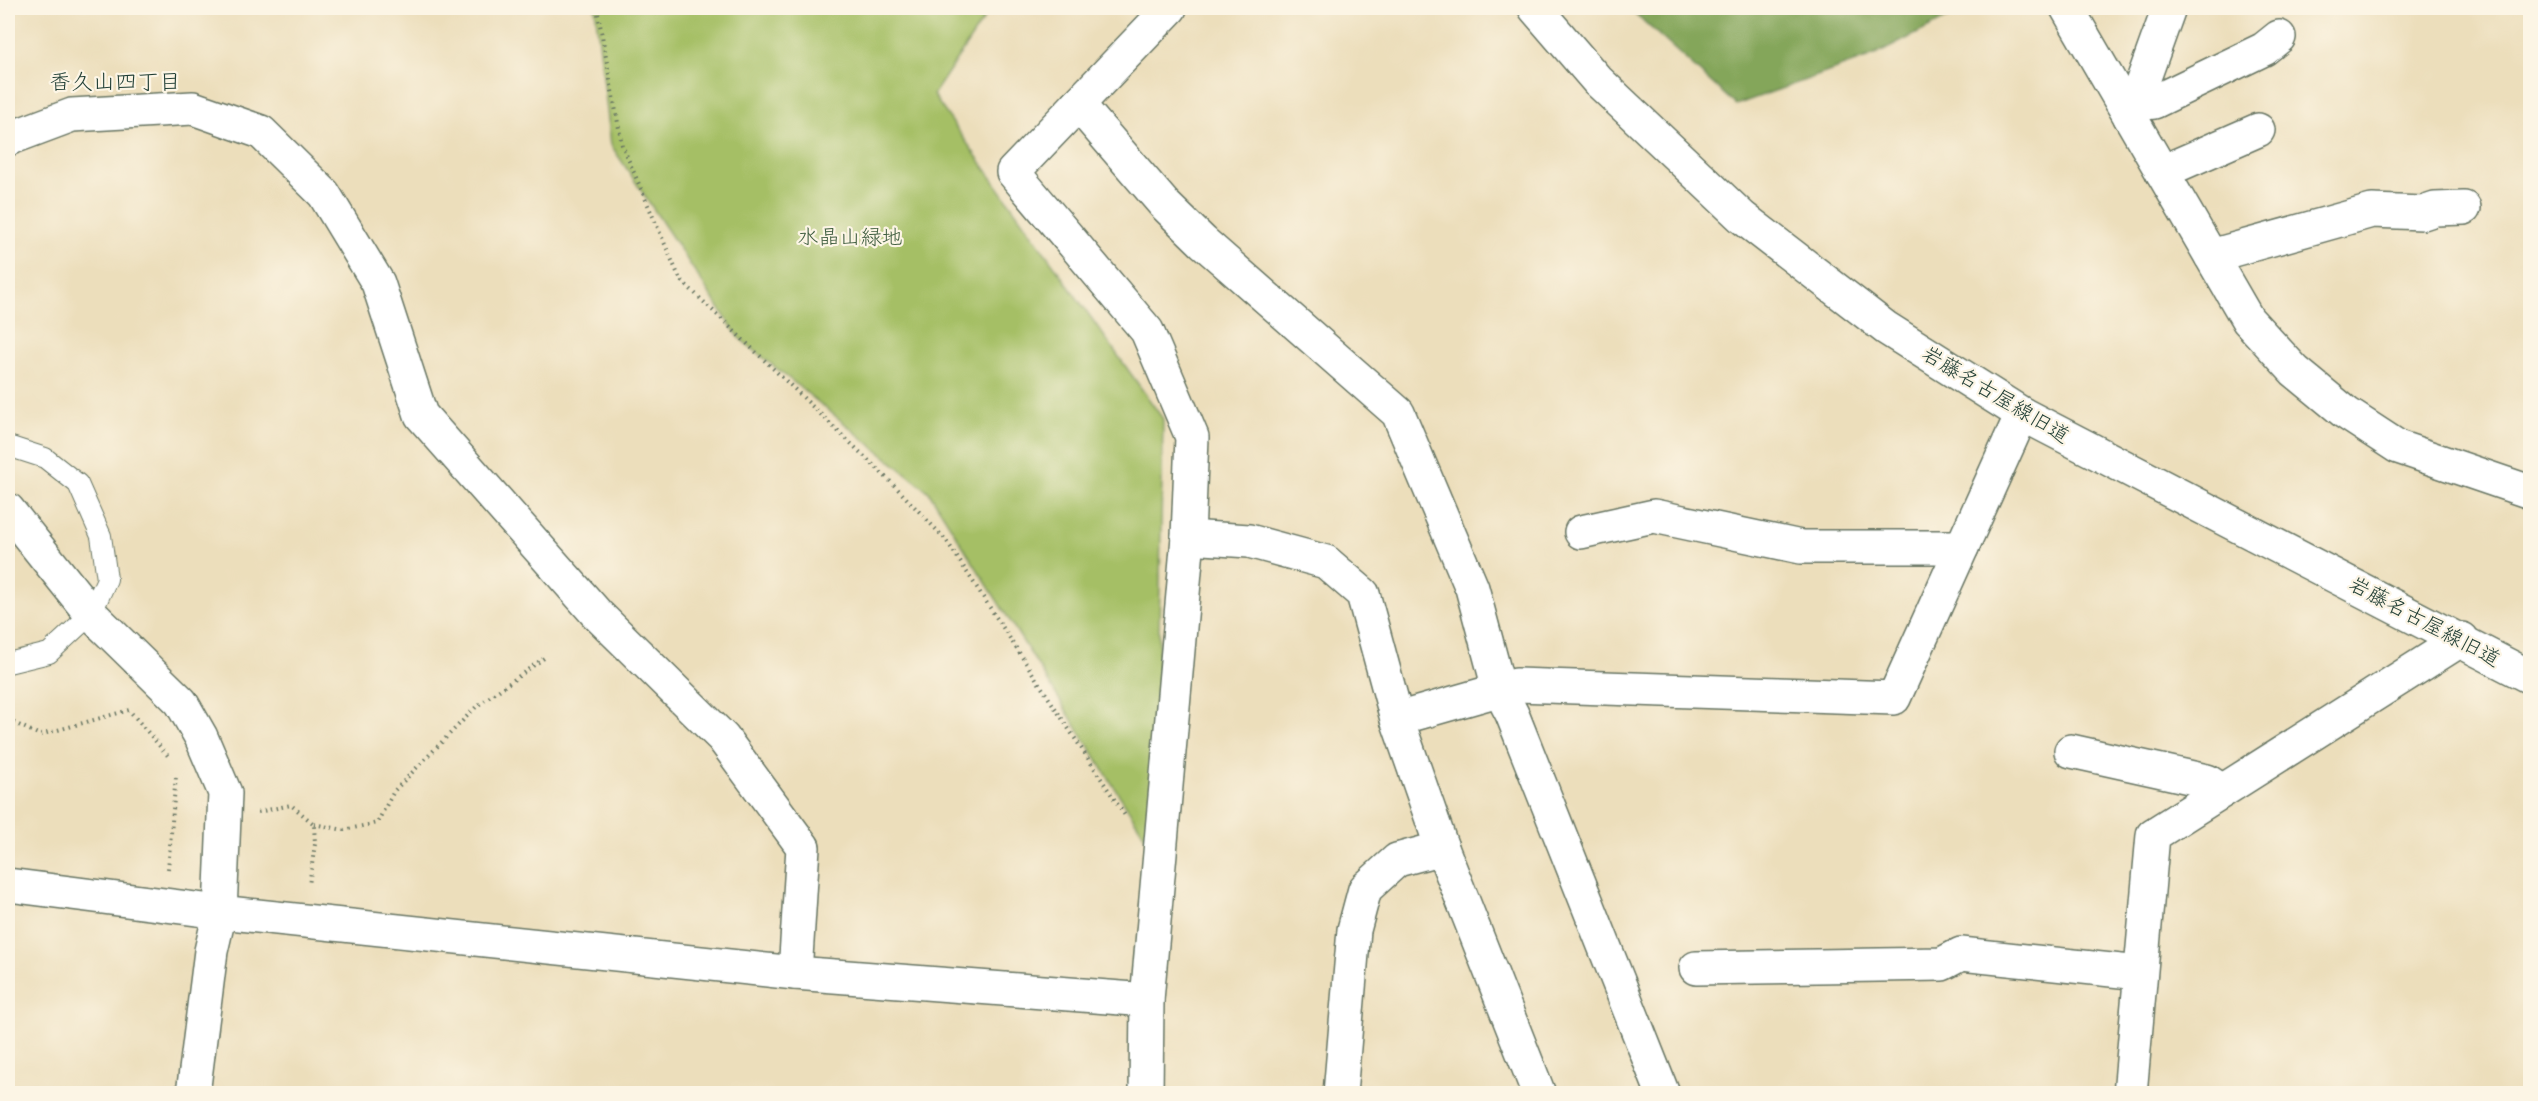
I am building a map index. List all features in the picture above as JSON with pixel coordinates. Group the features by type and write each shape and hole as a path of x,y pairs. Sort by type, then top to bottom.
{"street":[{"path":"1146,1094 1147,1000 1188,537 1192,437 1147,331 1013,172 1170,8"},
{"name":"岩藤名古屋線旧道","path":"1535,8 1597,80 1742,217 1886,328 2022,414 2462,639 2530,677"},
{"path":"2067,8 2133,110 2162,172 2248,320 2295,370 2346,413 2398,447 2530,492"},
{"path":"2133,110 2169,8"},
{"path":"2133,110 2264,49 2279,37"},
{"path":"1078,104 1164,204 1203,242 1398,413 1472,588 1499,689 1512,714 1663,1094"},
{"path":"8,139 72,115 193,108 261,132 324,194 378,283 421,415 597,614 723,738 804,847 795,973"},
{"path":"2162,172 2258,130"},
{"path":"2211,256 2372,211 2423,213 2435,209 2464,208"},
{"path":"1397,719 1516,685 1894,698 2022,414"},
{"path":"8,510 91,614 181,702 201,737 225,793 220,912 211,951 193,1094"},
{"path":"1581,532 1654,516 1801,547 1962,547"},
{"path":"1188,537 1249,541 1326,562 1363,594 1397,719 1442,848 1539,1094"},
{"path":"2130,1094 2153,836 2462,639"},
{"path":"2071,751 2207,781 2222,791"},
{"path":"1340,1094 1354,930 1365,889 1397,860 1442,848"},
{"path":"8,885 220,912 795,973 1147,1000"},
{"path":"1696,968 1942,964 1961,954 2140,973"}],"lane":[{"path":"8,446 45,458 78,483 101,536 107,579 91,614 50,653 8,663"}],"path":[{"path":"597,8 622,145 680,279 892,483 946,540 1126,817"},
{"path":"253,814 291,805 314,824 344,830 377,823 394,791 477,706 544,658"},
{"path":"8,720 40,735 129,710 170,759"},
{"path":"168,869 177,767"},
{"path":"308,889 315,844 314,824"}],"green space":[{"name":"水晶山緑地","path":"595,8 991,8 933,95 1163,419 1155,852 929,492 739,338 611,145"},
{"path":"1629,8 1962,8 1955,14 1875,55 1736,105"}],"district":[{"name":"香久山四丁目","path":"115,81"}]}
